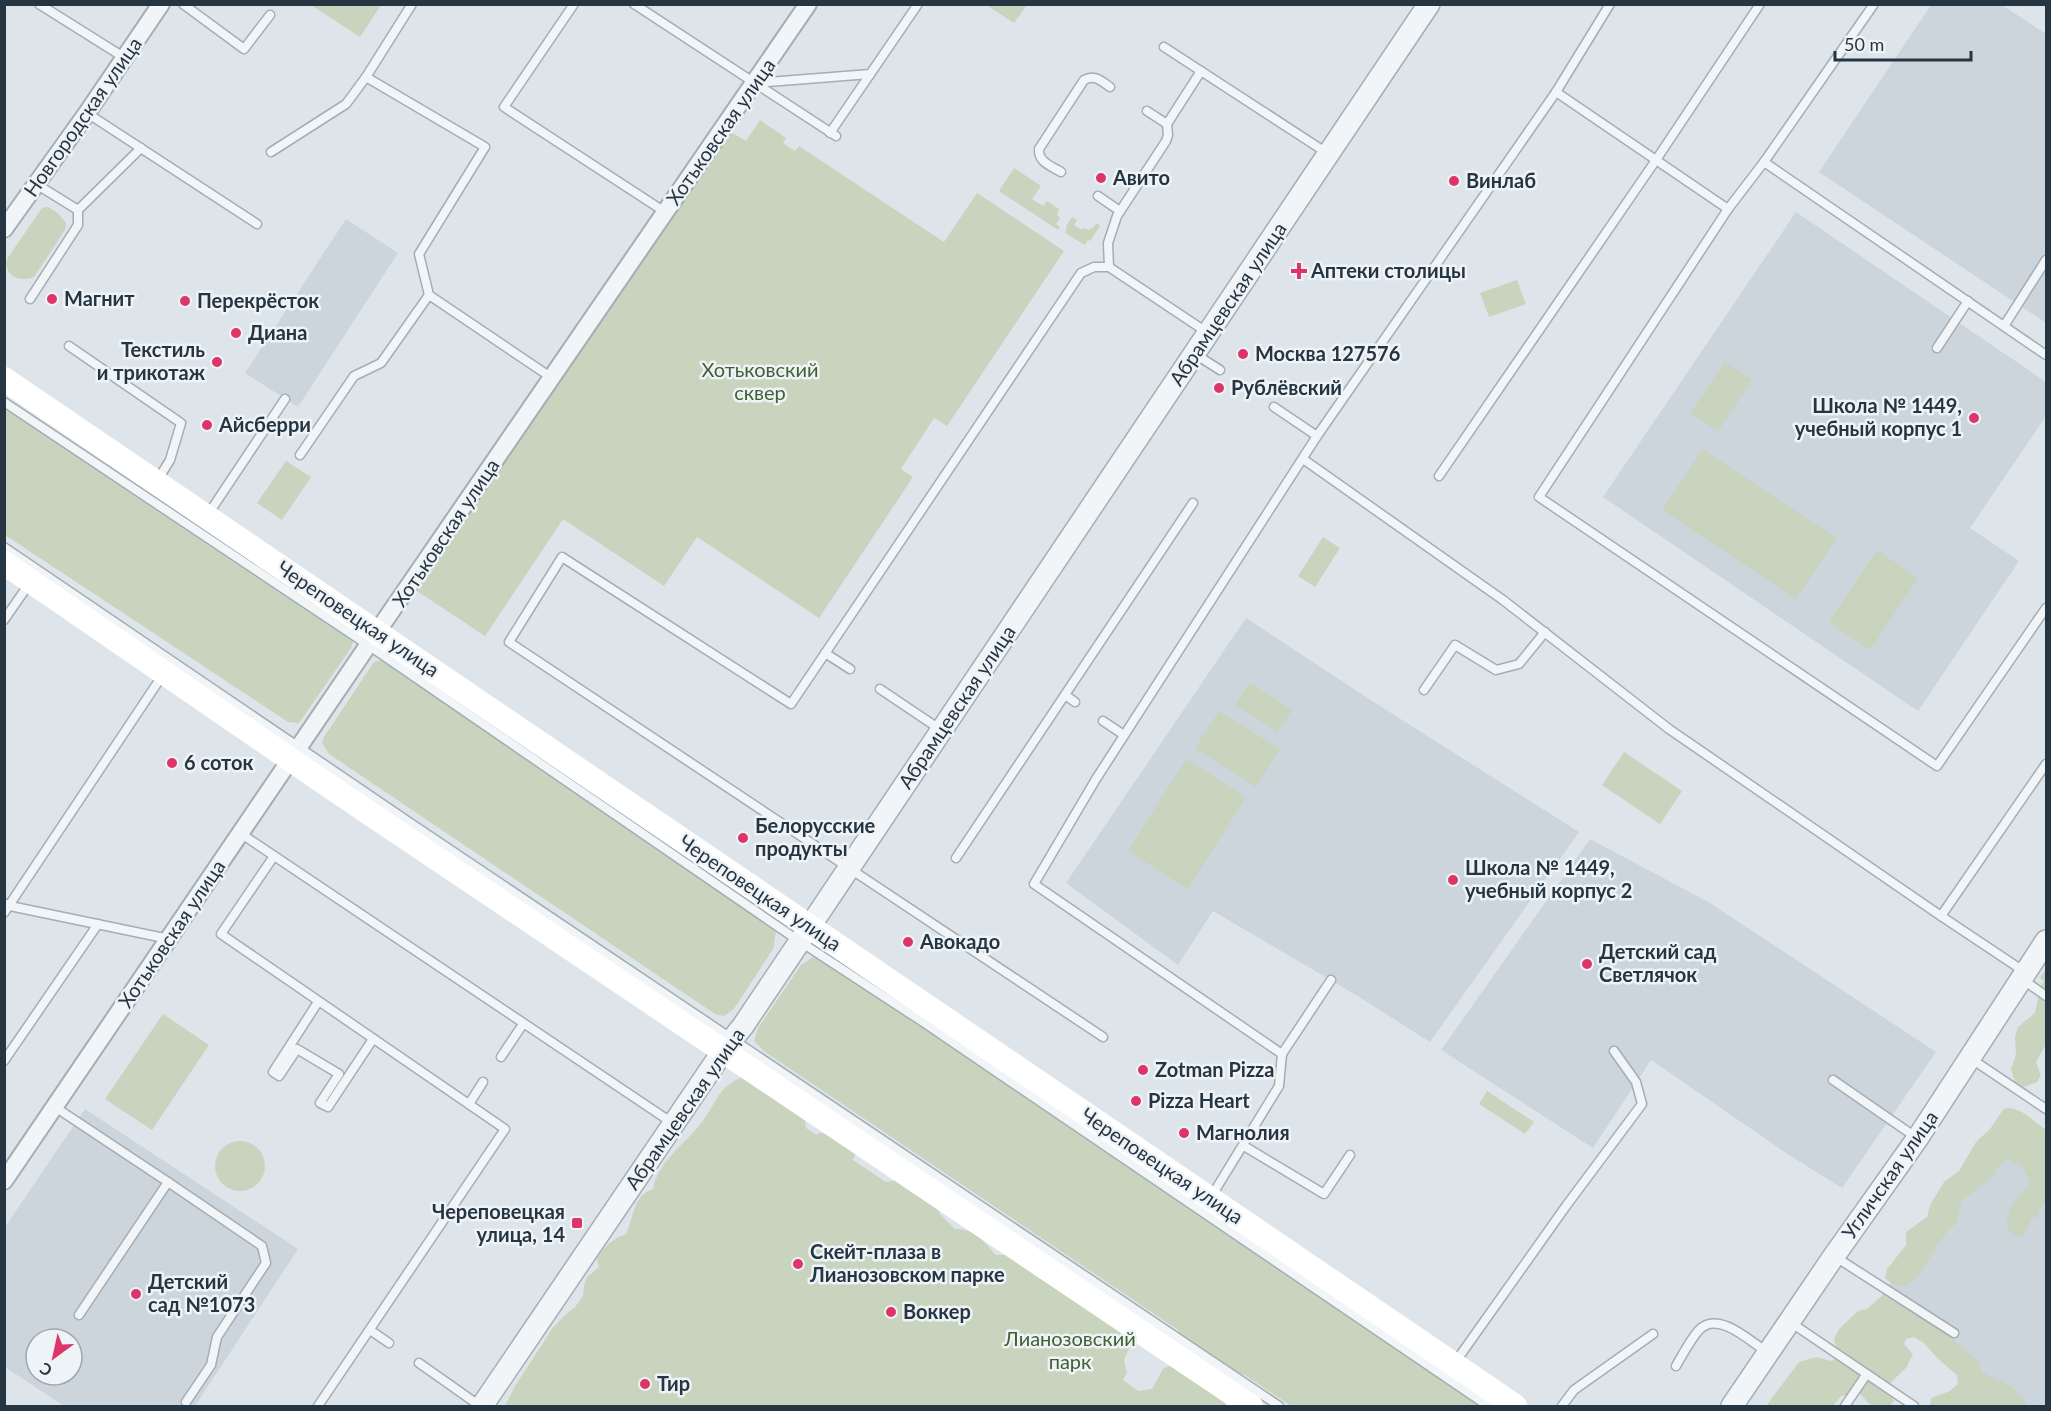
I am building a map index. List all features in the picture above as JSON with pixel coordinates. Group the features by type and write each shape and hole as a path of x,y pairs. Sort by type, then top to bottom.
{"main road":[{"name":"Череповецкая улица","path":"4,379 207,516 373,639 804,934 1210,1200 1515,1407"},
{"path":"4,563 164,673 295,754 728,1045 1251,1407"}],"street":[{"name":"Новгородская улица","path":"4,229 161,4"},
{"name":"Хотьковская улица","path":"4,1181 808,4"},
{"name":"Абрамцевская улица","path":"481,1407 804,934 1429,4"},
{"name":"Угличская улица","path":"1732,1407 1917,1138 2046,941"}],"lane":[{"path":"39,4 52,8 125,58"},
{"path":"183,4 244,49 270,15"},
{"path":"272,152 346,104 366,77 412,4"},
{"path":"574,4 504,107 665,212"},
{"path":"634,4 833,135 870,74 918,4"},
{"path":"1282,1054 1034,884 1124,735 1317,436 1556,92 1611,4"},
{"path":"1439,476 1760,4"},
{"path":"1874,4 1764,162 1728,209 1539,497 1937,766 2046,608"},
{"path":"1164,47 1329,154"},
{"path":"1109,267 1108,243 1120,211 1166,141 1167,124 1201,71"},
{"path":"754,83 870,74"},
{"path":"366,77 485,147 419,255 429,295 552,378"},
{"path":"1061,172 1042,160 1040,149 1084,80 1096,78 1110,87"},
{"path":"1556,92 1728,209"},
{"path":"1147,111 1167,124"},
{"path":"87,113 257,224"},
{"path":"30,299 78,225 78,210 141,148"},
{"path":"1764,162 2046,355"},
{"path":"35,184 78,210"},
{"path":"1098,196 1120,211"},
{"path":"2004,326 2046,260"},
{"path":"1103,1037 509,642 562,557 791,704 1081,273 1094,267 1109,267 1208,334"},
{"path":"300,455 354,376 381,363 429,295"},
{"path":"1937,348 1968,301"},
{"path":"69,346 181,423 170,460 156,482"},
{"path":"1195,354 1220,370"},
{"path":"207,516 285,399"},
{"name":"Череповецкая улица","path":"4,402 373,639"},
{"path":"1274,407 1317,436"},
{"path":"1303,459 1503,600 1669,729 1941,916 2023,975 2046,996"},
{"path":"956,858 1193,503"},
{"path":"4,547 295,754"},
{"path":"4,620 31,581"},
{"path":"1424,690 1455,645 1496,670 1519,664 1545,632"},
{"path":"825,653 850,669"},
{"path":"164,673 6,907 169,939"},
{"path":"880,689 941,730"},
{"path":"1065,695 1075,702"},
{"path":"1103,721 1124,735"},
{"path":"1941,916 2046,764"},
{"path":"240,833 674,1125"},
{"path":"274,856 221,934 505,1129 318,1407"},
{"path":"4,1061 98,924"},
{"name":"Череповецкая улица","path":"804,934 923,1022 1488,1407"},
{"path":"1210,1200 1279,1086 1282,1054 1331,980"},
{"path":"318,1002 273,1072 279,1076 297,1049 339,1074 320,1103 328,1107 373,1039"},
{"path":"501,1057 524,1024"},
{"path":"728,1045 1279,1407"},
{"path":"1453,1364 1642,1104 1636,1082 1614,1051"},
{"path":"1969,1057 2046,1109"},
{"path":"1833,1080 1917,1138"},
{"path":"469,1104 483,1082"},
{"path":"55,1107 262,1246 266,1263 217,1337 210,1365 186,1402"},
{"path":"1244,1146 1324,1194 1350,1155"},
{"path":"79,1316 168,1182"},
{"path":"1834,1256 1954,1333"},
{"path":"1790,1322 1914,1407"},
{"path":"1676,1366 1700,1330 1710,1323 1722,1323 1768,1353"},
{"path":"370,1330 389,1344"},
{"path":"1562,1407 1574,1390 1653,1334"},
{"path":"419,1363 481,1407"},
{"path":"1845,1407 1866,1375"}],"shaded area":[{"path":"1931,5 2002,5 2046,34 2046,323 1819,172"},
{"path":"1796,212 2046,382 2046,416 1970,528 2019,561 1918,711 1603,497"},
{"path":"346,219 398,253 298,407 245,373"},
{"path":"1246,618 1579,832 1430,1042 1356,995 1213,911 1178,965 1066,883"},
{"path":"1590,839 1710,903 1936,1052 1842,1188 1789,1155 1651,1060 1593,1148 1441,1050"},
{"name":"Детский сад №1073","path":"85,1109 298,1249 195,1406 64,1406 35,1387 84,1387 84,1327 24,1327 24,1380 5,1367 5,1227"},
{"path":"1985,1141 2046,1182 2046,1406 2019,1406 1873,1309"}],"green space":[{"path":"311,5 381,5 360,37"},
{"path":"986,5 1027,5 1014,23"},
{"name":"Хотьковский сквер","path":"760,120 786,138 783,143 795,151 799,146 944,242 977,193 1064,251 947,426 934,418 901,469 913,477 819,618 697,537 664,586 563,519 485,636 417,591 731,132 746,141"},
{"path":"1014,168 1041,186 1032,199 1043,206 1047,201 1059,209 1057,215 1060,218 1056,224 1060,227 1058,230 999,191"},
{"path":"48,207 58,213 66,223 65,230 34,277 23,279 14,277 6,265 7,259 42,208"},
{"path":"1072,217 1077,220 1074,225 1082,230 1093,228 1096,223 1100,226 1085,245 1065,233 1066,226"},
{"path":"1517,280 1526,304 1489,317 1480,293"},
{"path":"1725,362 1752,380 1718,431 1690,413"},
{"path":"4,402 351,635 353,642 351,648 299,723 288,722 5,535"},
{"path":"1703,449 1837,538 1796,599 1662,510"},
{"path":"286,461 311,477 282,520 257,503"},
{"path":"1323,537 1340,548 1315,587 1298,576"},
{"path":"1877,550 1918,578 1870,650 1829,622"},
{"path":"388,658 766,916 776,931 773,949 734,1009 724,1016 715,1014 329,754 322,743 324,737 374,662"},
{"path":"1250,683 1292,710 1277,732 1235,705"},
{"path":"1219,711 1280,749 1256,787 1195,748"},
{"path":"1624,752 1682,791 1660,824 1602,785"},
{"path":"1186,759 1246,797 1188,889 1128,851"},
{"path":"816,955 829,956 1482,1406 1291,1406 1245,1375 1225,1369 1185,1342 1178,1330 765,1052 754,1041 758,1028 801,965"},
{"path":"2046,969 2046,1044 2036,1062 2041,1075 2037,1082 2024,1087 2015,1082 2011,1069 2016,1055 2015,1037 2018,1027 2035,1013 2040,988 2044,981 2040,978"},
{"path":"163,1014 209,1045 152,1130 105,1099"},
{"name":"Лианозовский парк","path":"749,1074 804,1112 806,1128 817,1135 819,1133 841,1135 857,1149 853,1160 886,1182 903,1179 936,1200 940,1214 955,1229 974,1233 996,1255 1007,1255 1127,1325 1131,1344 1124,1360 1127,1373 1123,1380 1138,1391 1152,1389 1163,1369 1181,1360 1226,1400 1225,1406 505,1406 515,1386 552,1329 583,1296 587,1277 599,1267 597,1260 602,1251 616,1238 626,1234 641,1196 653,1189 666,1161 702,1122 722,1091 734,1081"},
{"path":"1487,1091 1534,1122 1525,1134 1479,1104"},
{"path":"2007,1108 2023,1113 2046,1130 2046,1203 2042,1205 2037,1217 2032,1218 2023,1237 2010,1232 2007,1219 2010,1209 2030,1182 2023,1167 2006,1159 1995,1171 1995,1176 1961,1201 1957,1223 1943,1237 1912,1282 1903,1287 1892,1284 1885,1278 1887,1269 1906,1245 1906,1232 1927,1217 1930,1205 1944,1182 1959,1171 1976,1142"},
{"path":"235,1141 245,1141 258,1148 265,1161 265,1171 258,1184 245,1191 235,1191 226,1187 219,1180 215,1171 215,1161 219,1152 226,1145"},
{"path":"1888,1290 1900,1293 1943,1320 1947,1335 1978,1361 1982,1372 2011,1386 2026,1402 2025,1406 1930,1406 1931,1398 1950,1391 1958,1384 1957,1375 1924,1343 1914,1337 1906,1339 1904,1344 1913,1354 1906,1368 1886,1387 1894,1401 1890,1406 1872,1406 1859,1393 1841,1396 1833,1406 1766,1406 1799,1362 1817,1357 1831,1361 1839,1357 1834,1339 1839,1329 1858,1311 1867,1309"}],"place":[{"name":"Авито","path":"1101,178"},
{"name":"Винлаб","path":"1454,181"},
{"name":"Аптеки столицы","path":"1299,271"},
{"name":"Магнит","path":"52,299"},
{"name":"Перекрёсток","path":"185,301"},
{"name":"Диана","path":"236,333"},
{"name":"Москва 127576","path":"1243,354"},
{"name":"Текстиль и трикотаж","path":"217,362"},
{"name":"Рублёвский","path":"1219,388"},
{"name":"Школа № 1449, учебный корпус 1","path":"1974,418"},
{"name":"Айсберри","path":"207,425"},
{"name":"6 соток","path":"172,763"},
{"name":"Белорусские продукты","path":"743,838"},
{"name":"Школа № 1449, учебный корпус 2","path":"1453,880"},
{"name":"Авокадо","path":"908,942"},
{"name":"Детский сад Светлячок","path":"1587,964"},
{"name":"Zotman Pizza","path":"1143,1070"},
{"name":"Pizza Heart","path":"1136,1101"},
{"name":"Магнолия","path":"1184,1133"},
{"name":"Череповецкая улица, 14","path":"577,1223"},
{"name":"Скейт-плаза в Лианозовском парке","path":"798,1264"},
{"name":"Детский сад №1073","path":"136,1294"},
{"name":"Воккер","path":"891,1312"},
{"name":"Тир","path":"645,1384"}]}
